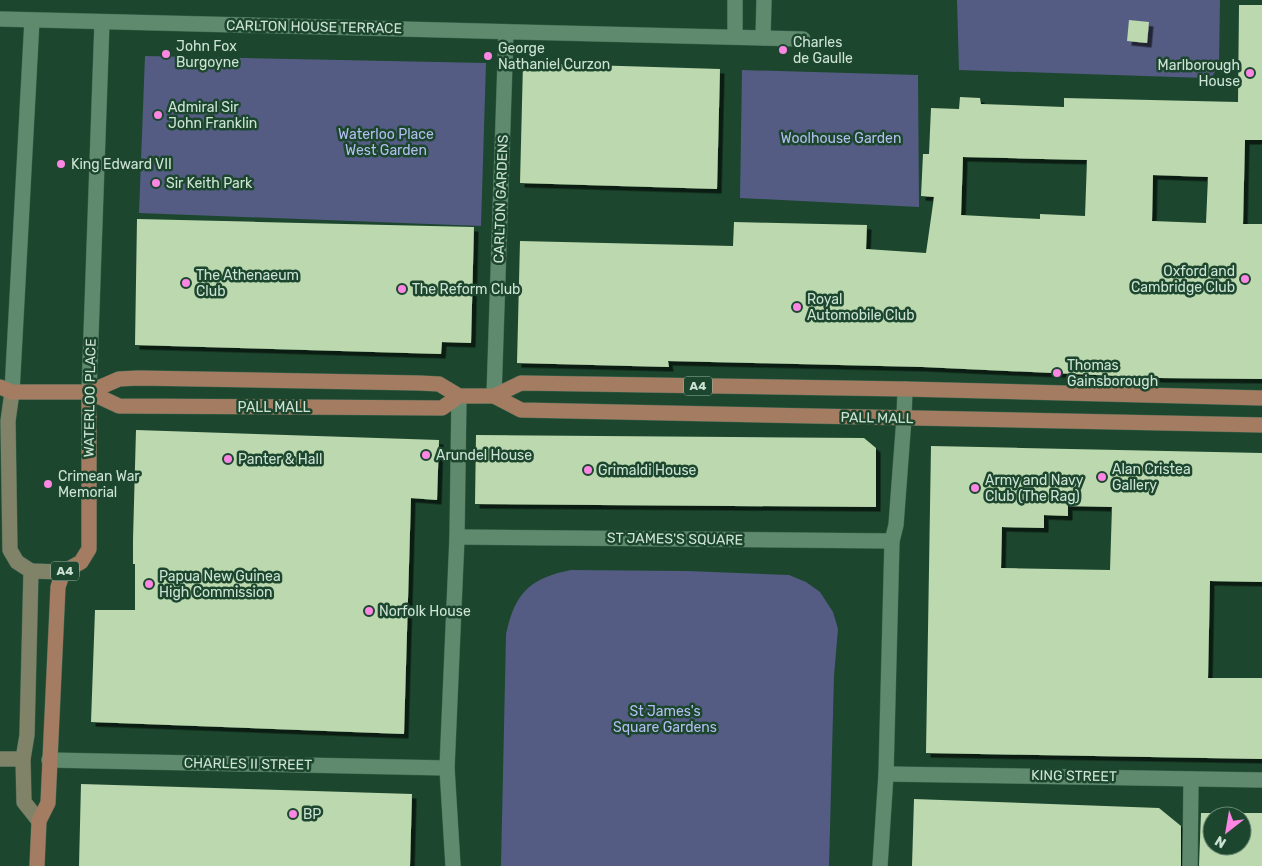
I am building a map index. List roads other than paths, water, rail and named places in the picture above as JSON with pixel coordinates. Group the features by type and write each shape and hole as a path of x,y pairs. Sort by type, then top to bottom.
{"main road":[{"name":"PALL MALL","path":"4,392 89,392 119,379 147,378 439,384 458,396 494,396 521,383 905,388 1262,398"},
{"name":"PALL MALL","path":"89,392 119,406 442,408 458,396"},
{"name":"WATERLOO PLACE","path":"63,572 81,562 89,549 89,392"},
{"name":"PALL MALL","path":"494,396 521,410 1262,425"},
{"name":"A4","path":"37,866 39,821 48,803 58,587 63,572"}],"street":[{"path":"735,0 735,37 803,38"},
{"path":"763,38 764,0"},
{"name":"CARLTON HOUSE TERRACE","path":"0,19 735,37"},
{"path":"32,20 4,392 8,421 10,550 17,562 31,571 63,572"},
{"name":"WATERLOO PLACE","path":"89,392 102,22"},
{"name":"CARLTON GARDENS","path":"494,396 506,32"},
{"path":"880,866 886,774 892,542 896,525 905,388"},
{"path":"453,866 447,768 457,537 458,396"},
{"name":"ST JAMES'S SQUARE","path":"457,537 892,542"},
{"path":"31,571 27,735 23,760 24,802 39,821"},
{"path":"0,759 23,760"},
{"name":"CHARLES II STREET","path":"49,760 447,768"},
{"name":"KING STREET","path":"886,774 1262,780"},
{"path":"1190,866 1191,779"}],"place":[{"name":"Charles de Gaulle","path":"783,50"},
{"name":"John Fox Burgoyne","path":"166,54"},
{"name":"George Nathaniel Curzon","path":"488,56"},
{"name":"Marlborough House","path":"1250,73"},
{"name":"Admiral Sir John Franklin","path":"158,115"},
{"name":"King Edward VII","path":"61,164"},
{"name":"Sir Keith Park","path":"156,183"},
{"name":"Oxford and Cambridge Club","path":"1245,279"},
{"name":"The Athenaeum Club","path":"186,283"},
{"name":"The Reform Club","path":"402,289"},
{"name":"Royal Automobile Club","path":"797,307"},
{"name":"Thomas Gainsborough","path":"1057,373"},
{"name":"Arundel House","path":"426,455"},
{"name":"Panter & Hall","path":"228,459"},
{"name":"Grimaldi House","path":"588,470"},
{"name":"Alan Cristea Gallery","path":"1102,477"},
{"name":"Crimean War Memorial","path":"48,484"},
{"name":"Army and Navy Club (The Rag)","path":"975,488"},
{"name":"Papua New Guinea High Commission","path":"149,584"},
{"name":"Norfolk House","path":"369,611"},
{"name":"BP","path":"293,814"}],"park label":[{"name":"Woolhouse Garden","path":"841,138"},
{"name":"Waterloo Place West Garden","path":"386,142"},
{"name":"St James's Square Gardens","path":"665,720"}]}
